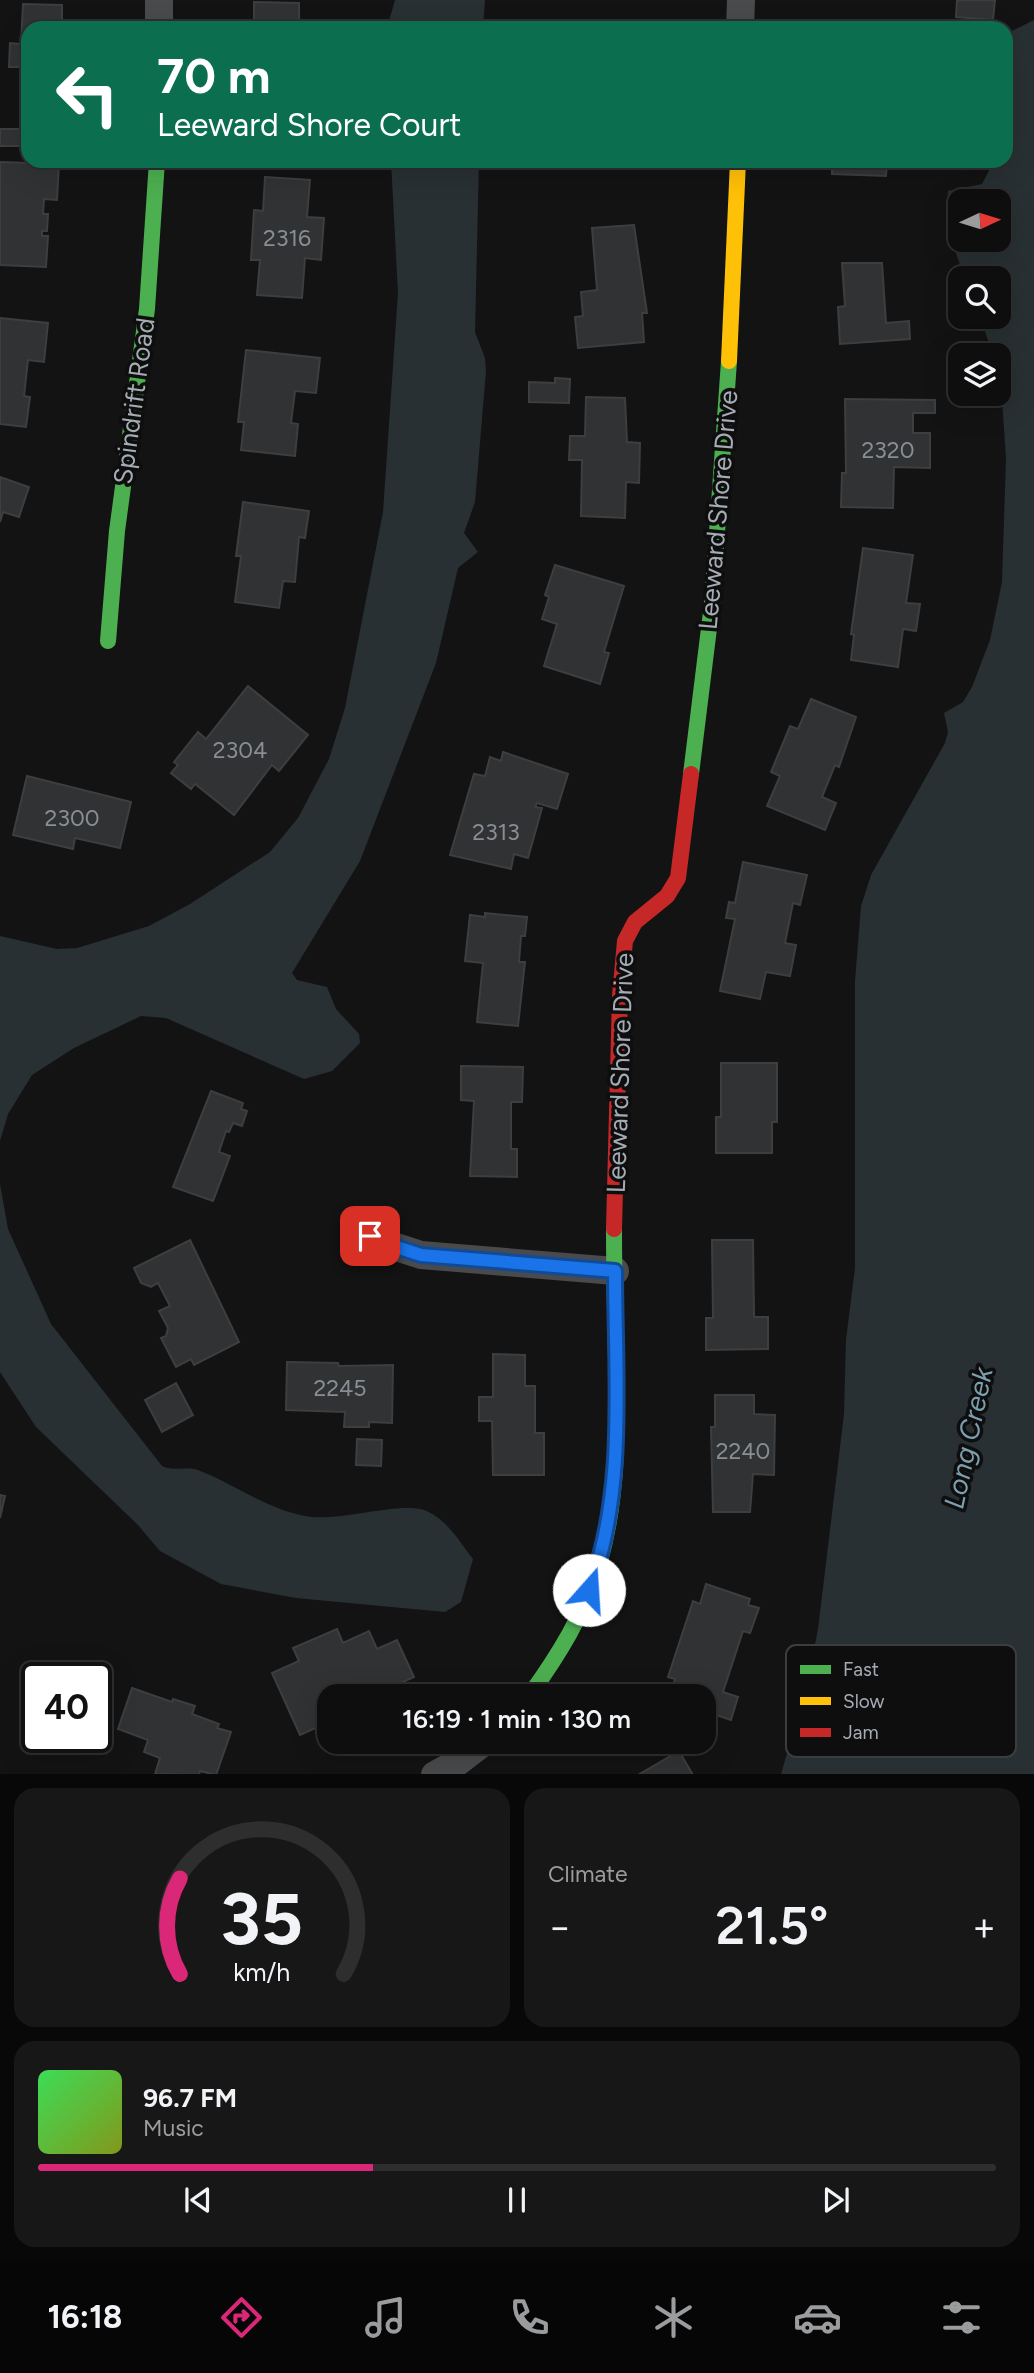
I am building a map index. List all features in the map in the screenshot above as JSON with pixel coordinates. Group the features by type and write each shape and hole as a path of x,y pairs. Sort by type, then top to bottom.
{"street":[{"path":"159,0 159,21"},
{"path":"740,21 741,0"},
{"name":"Spindrift Road","path":"108,641 117,531 147,309 157,168"},
{"name":"Leeward Shore Drive","path":"538,1684 555,1661 580,1614 599,1566 610,1515 616,1420 615,1123 625,938 635,920 667,898 675,888 678,878 712,604 729,363 738,168"},
{"path":"356,1228 384,1243 421,1255 615,1271"},
{"path":"435,1774 456,1764 469,1754"}],"water":[{"path":"395,0 485,0 484,21 389,21"},
{"name":"Long Creek","path":"1034,20 1034,1774 781,1774 786,1757 1016,1757 1016,1645 815,1645 844,1414 846,1340 855,1268 855,981 861,906 871,875 945,743 948,732 944,713 963,702 972,687 990,640 1002,582 1006,458 1002,406 1011,406 1011,343 989,343 984,329 1011,329 1011,266 961,266 956,252 1012,252 1012,189 958,189 982,184 990,168 1013,168 1013,30"},
{"path":"391,168 479,168 475,332 485,358 486,371 475,502 464,533 478,552 458,568 436,663 360,861 292,973 297,980 327,987 336,1009 359,1034 360,1043 332,1071 304,1079 166,1018 141,1016 74,1048 32,1075 8,1114 0,1141 0,936 57,949 77,948 149,926 190,904 270,852 298,818 329,759 345,708 383,512 398,293"},
{"path":"0,1184 8,1229 51,1324 162,1466 198,1470 268,1504 312,1517 401,1508 424,1510 445,1524 473,1559 461,1602 445,1612 296,1598 221,1584 160,1551 138,1525 36,1427 0,1372"}],"building":[{"path":"957,0 995,0 993,20 956,17"},
{"path":"254,2 299,3 299,21 254,21"},
{"path":"23,4 62,5 62,21 22,21"},
{"path":"10,43 21,44 21,67 9,67"},
{"path":"0,129 21,129 21,146 0,146"},
{"path":"0,162 21,163 21,168 59,168 57,200 44,199 43,214 48,214 47,231 42,231 42,236 48,236 46,267 0,265"},
{"path":"832,168 887,168 886,176 832,174"},
{"path":"265,177 310,180 307,217 324,218 321,260 305,258 302,298 257,295 260,260 251,260 254,210 263,211"},
{"path":"634,225 647,313 642,313 644,342 578,348 575,317 583,316 581,292 597,290 592,228"},
{"path":"842,263 882,263 886,323 909,321 910,339 840,344 838,307 845,306"},
{"path":"0,318 48,323 44,362 28,360 24,396 30,397 26,427 0,424"},
{"path":"246,350 320,358 316,393 295,391 291,423 298,424 295,456 241,450 244,422 238,422"},
{"path":"555,378 570,379 569,403 529,402 529,382 555,383"},
{"path":"586,397 625,398 627,442 640,443 639,483 626,482 625,518 581,516 582,460 569,460 570,436 585,436"},
{"path":"845,399 935,400 935,413 913,413 913,433 930,433 930,468 894,467 893,508 841,507 842,473 846,473"},
{"path":"0,477 29,487 19,517 3,512 0,522"},
{"path":"243,502 309,511 305,538 299,537 295,582 283,581 279,608 235,602 241,556 236,556"},
{"path":"863,548 913,555 906,603 920,604 916,631 903,629 898,667 851,660 854,635 851,634"},
{"path":"555,565 624,586 604,652 609,653 600,684 544,666 557,624 542,619 549,597 545,595"},
{"path":"248,686 308,735 279,771 272,765 234,815 195,784 191,789 171,773 178,765 174,762 198,732 206,739"},
{"path":"811,699 856,717 839,767 835,765 822,797 836,803 825,830 767,806 780,776 771,772 790,726 798,729"},
{"path":"503,752 568,774 557,809 537,803 535,807 542,808 528,858 514,854 511,869 450,855 474,774 485,776 490,757 501,761"},
{"path":"27,776 131,802 120,848 75,838 73,849 13,835"},
{"path":"743,862 807,875 800,905 793,903 785,943 796,945 790,976 766,972 760,999 720,991 735,919 726,918 729,902 735,903"},
{"path":"485,913 527,917 525,936 521,936 519,962 525,962 518,1026 477,1022 483,963 465,961 470,915 485,917"},
{"path":"721,1063 777,1063 777,1122 772,1122 772,1153 716,1153 716,1117 721,1117"},
{"path":"461,1066 523,1067 522,1102 511,1102 511,1149 517,1149 517,1177 470,1176 474,1101 461,1100"},
{"path":"211,1091 243,1103 241,1109 247,1111 242,1126 233,1123 229,1132 226,1131 219,1152 230,1156 213,1201 173,1187"},
{"path":"190,1240 239,1342 194,1365 191,1359 176,1367 161,1338 166,1336 168,1328 159,1311 170,1306 158,1283 151,1287 141,1283 134,1268"},
{"path":"712,1240 753,1240 754,1317 768,1317 768,1349 706,1350 706,1318 713,1318"},
{"path":"493,1354 525,1355 525,1386 535,1386 535,1433 544,1433 544,1475 493,1475 492,1421 479,1421 479,1397 493,1397"},
{"path":"287,1362 338,1363 339,1366 393,1365 392,1423 369,1422 369,1427 344,1427 345,1412 286,1410"},
{"path":"176,1383 193,1415 162,1432 145,1400"},
{"path":"715,1395 754,1395 754,1414 775,1415 774,1475 753,1474 750,1512 713,1512 711,1427 715,1427"},
{"path":"357,1439 382,1440 381,1466 356,1465"},
{"path":"0,1495 5,1496 0,1518"},
{"path":"706,1584 750,1599 748,1605 759,1608 750,1633 743,1631 723,1692 738,1697 731,1720 716,1715 716,1684 674,1684 675,1679 668,1677 693,1601 700,1604"},
{"path":"337,1629 343,1643 369,1631 377,1649 397,1640 414,1677 399,1684 317,1684 317,1727 300,1735 272,1673 299,1661 293,1648"},
{"path":"132,1688 172,1702 173,1699 195,1706 192,1714 219,1724 217,1728 231,1732 216,1774 200,1771 199,1774 155,1774 160,1758 144,1752 148,1740 118,1729"},
{"path":"674,1754 681,1754 692,1774 640,1774"}],"traffic: fast":[{"path":"108,641 117,531 147,309 157,168"},
{"path":"691,774 712,604 729,361"},
{"path":"537,1684 578,1617 593,1582 606,1539 616,1436 614,1229"}],"traffic: slow":[{"path":"729,361 738,168"}],"traffic: jam":[{"path":"614,1229 620,996 625,941 635,922 667,896 678,878 691,774"}],"route":[{"path":"370,1236 421,1255 615,1271 616,1420 610,1515 599,1566 589,1590"}]}
